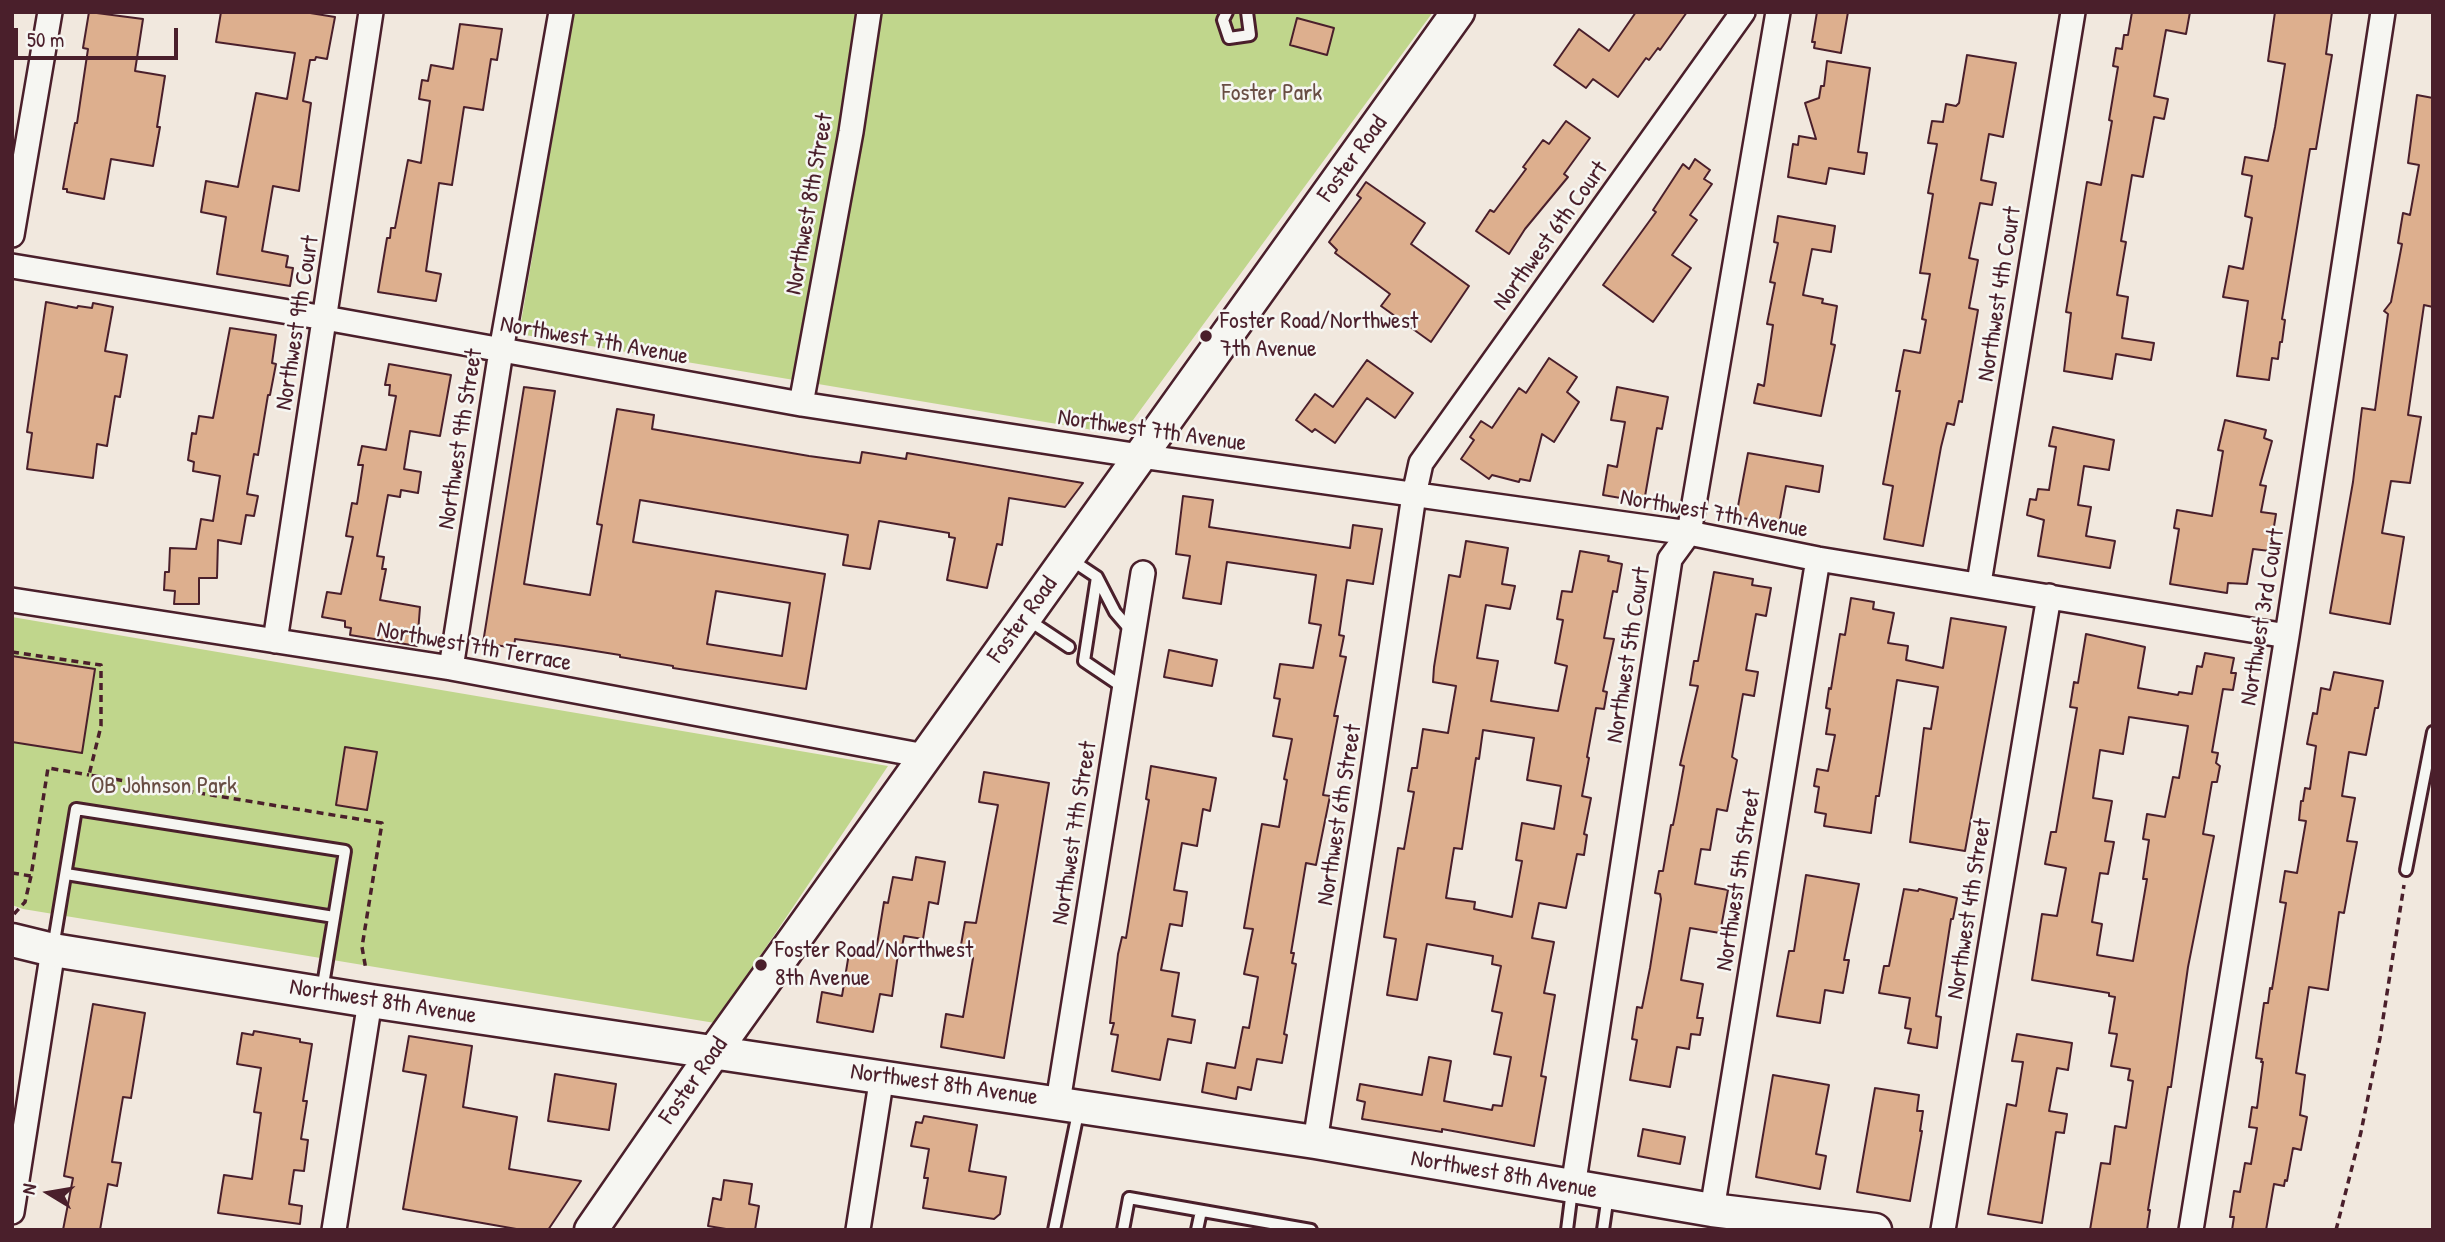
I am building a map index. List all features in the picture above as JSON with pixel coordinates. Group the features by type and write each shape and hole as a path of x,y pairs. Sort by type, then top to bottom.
{"street":[{"path":"12,235 50,12"},
{"name":"Northwest 9th Court","path":"275,641 371,12"},
{"name":"Northwest 9th Street","path":"451,668 501,351 561,12"},
{"name":"Northwest 8th Street","path":"801,404 869,12"},
{"name":"Foster Road","path":"591,1230 714,1052 1458,12"},
{"name":"Northwest 6th Court","path":"1414,495 1421,463 1743,12"},
{"name":"Northwest 5th Court","path":"1573,1187 1670,558 1689,533 1777,12"},
{"name":"Northwest 4th Court","path":"1979,583 2073,12"},
{"name":"Northwest 3rd Court","path":"2191,1230 2287,636 2383,12"},
{"name":"Northwest 7th Avenue","path":"12,267 326,318 801,404 1140,456 1689,533 1818,559 1979,583 2287,636"},
{"name":"Northwest 6th Street","path":"1315,1142 1414,495"},
{"name":"Northwest 5th Street","path":"1712,1210 1818,559"},
{"name":"Northwest 7th Street","path":"1069,1103 1143,573"},
{"name":"Northwest 4th Street","path":"1943,1230 2049,596"},
{"name":"Northwest 7th Terrace","path":"12,600 451,668 925,756"},
{"name":"Northwest 8th Avenue","path":"12,940 53,950 370,1001 1069,1103 1315,1142 1712,1210 1875,1230"},
{"path":"12,1212 53,950"},
{"path":"334,1230 370,1001"},
{"path":"858,1230 883,1076"}],"lane":[{"path":"1227,12 1223,20 1229,38 1250,36 1247,12"},
{"path":"1068,558 1097,577 1115,612 1134,634"},
{"path":"1097,577 1084,661 1125,688"},
{"path":"1025,617 1069,647"},
{"path":"2406,870 2433,732"},
{"path":"53,950 76,808 345,851 321,993"},
{"path":"66,874 334,918"},
{"path":"1054,1230 1069,1103"},
{"path":"1567,1230 1573,1187"},
{"path":"1602,1230 1608,1193"},
{"path":"1123,1230 1129,1198 1311,1230"},
{"path":"1197,1230 1201,1211"}],"path":[{"path":"12,652 101,665 100,726 89,775"},
{"path":"12,915 25,902 48,768 382,823 362,947 366,970"},
{"path":"2336,1230 2361,1132 2380,1038 2406,870"},
{"path":"12,873 31,876"}],"green space":[{"name":"Foster Park","path":"574,12 1433,12 1133,420 1111,433 519,334"},
{"name":"OB Johnson Park","path":"12,617 888,766 715,1023 23,909 12,905"}],"building":[{"path":"89,12 143,19 135,71 165,76 153,166 111,159 104,199 63,189 77,123 88,49 83,48"},
{"path":"221,12 304,12 335,17 327,59 316,57 315,60 310,60 303,101 311,103 299,191 273,186 262,251 288,256 286,267 293,268 290,286 217,274 226,217 201,212 206,181 238,187 256,93 287,99 295,53 216,42"},
{"path":"1636,12 1687,12 1660,50 1658,48 1649,60 1646,58 1618,97 1593,79 1586,88 1554,65 1579,29 1609,51"},
{"path":"1817,12 1848,12 1841,53 1814,48 1815,42 1812,42"},
{"path":"2132,12 2190,12 2186,34 2166,30 2154,96 2168,99 2164,119 2154,117 2143,177 2132,175 2121,241 2126,242 2117,295 2128,297 2122,338 2154,343 2151,360 2116,354 2112,379 2064,371 2071,313 2066,312 2087,182 2101,185 2118,67 2113,66 2116,48 2122,49 2124,35 2128,35"},
{"path":"2275,12 2332,12 2326,54 2332,55 2316,149 2310,149 2282,319 2285,320 2282,342 2278,359 2272,358 2269,380 2237,376 2248,301 2223,297 2229,266 2243,269 2252,218 2245,216 2252,176 2242,174 2245,157 2268,161 2275,127 2285,64 2268,61"},
{"path":"1297,18 1334,28 1327,55 1290,45"},
{"path":"460,24 502,29 497,60 491,59 483,110 464,107 452,185 439,183 426,271 441,274 436,301 378,292 387,238 390,238 391,228 395,228 408,160 421,163 430,101 419,99 422,80 428,81 431,65 453,69"},
{"path":"1967,55 2016,63 2003,137 1989,134 1981,180 1996,183 1992,205 1980,203 1969,258 1978,260 1969,308 1978,310 1962,402 1959,401 1954,425 1947,423 1923,546 1884,539 1893,486 1883,484 1900,391 1896,391 1904,350 1920,353 1926,320 1922,319 1930,274 1920,273 1933,194 1928,193 1937,144 1928,143 1932,121 1943,122 1946,104 1956,106 1959,103"},
{"path":"1827,61 1870,68 1858,152 1867,153 1864,174 1829,168 1826,184 1788,177 1793,144 1798,145 1799,136 1816,139 1805,103 1819,98 1821,86 1824,86"},
{"path":"2417,95 2433,98 2433,307 2424,305 2408,415 2421,417 2410,483 2391,481 2382,533 2404,537 2390,624 2330,613 2353,482 2362,408 2375,410 2388,314 2384,311 2391,302 2402,244 2398,243 2403,213 2410,215 2419,165 2408,163"},
{"path":"1566,121 1590,138 1564,174 1568,177 1525,229 1509,254 1476,231 1490,210 1494,212 1526,169 1523,167 1543,140 1549,144"},
{"path":"1695,159 1710,170 1704,179 1712,184 1690,215 1697,220 1672,255 1691,268 1653,322 1603,285 1656,212 1653,210 1683,164 1689,169"},
{"path":"1366,182 1425,223 1411,244 1469,286 1431,342 1381,306 1390,294 1335,253 1337,250 1329,242 1361,198 1357,195"},
{"path":"1778,216 1835,226 1831,252 1812,249 1803,295 1823,299 1822,303 1837,306 1831,344 1835,345 1821,416 1754,403 1758,384 1764,386 1773,325 1767,324 1775,283 1770,282 1778,243 1774,242"},
{"path":"46,302 77,308 92,308 93,303 113,307 105,351 127,355 120,397 115,396 107,446 97,444 93,478 27,469 32,433 27,432"},
{"path":"230,328 276,335 272,363 276,364 258,455 254,454 247,494 258,496 254,516 246,515 241,544 218,540 217,578 199,578 199,604 174,604 175,591 164,590 165,572 169,572 170,548 196,549 201,519 213,521 220,476 193,471 194,462 188,460 192,433 196,434 199,416 213,418"},
{"path":"1549,358 1577,377 1567,392 1579,402 1554,442 1542,434 1530,481 1520,479 1519,482 1492,475 1489,479 1461,459 1474,440 1470,437 1481,421 1492,428 1519,388 1526,393"},
{"path":"1367,360 1413,393 1395,418 1367,398 1335,443 1315,429 1312,432 1296,420 1315,394 1333,407"},
{"path":"389,364 451,375 440,436 410,431 404,469 421,472 418,493 401,490 400,497 388,495 377,556 384,557 382,569 386,569 380,600 420,607 417,646 350,635 351,628 345,627 345,621 322,617 327,592 341,594 353,537 346,536 352,503 357,504 363,465 358,465 362,446 386,450 396,396 389,395 390,385 385,385"},
{"path":"524,387 555,391 524,584 590,595 602,525 597,524 617,409 654,415 652,429 809,456 860,463 862,452 906,459 907,453 1083,483 1065,507 1009,498 1002,545 997,544 987,588 947,580 955,538 949,537 949,533 879,521 870,569 843,565 848,535 640,500 633,542 825,574 806,689 515,639 514,648 483,643","holes":["716,591 790,603 782,656 707,644"]},
{"path":"1617,387 1668,397 1662,429 1657,428 1644,502 1603,495 1608,465 1617,467 1625,422 1611,420"},
{"path":"2225,420 2266,430 2264,438 2272,441 2260,485 2266,486 2261,512 2276,514 2270,551 2253,549 2247,584 2228,583 2227,593 2170,584 2179,529 2174,528 2177,510 2212,516 2223,451 2218,450"},
{"path":"2053,427 2114,440 2109,470 2084,466 2078,505 2091,507 2086,536 2115,541 2110,568 2038,556 2044,520 2027,515 2030,499 2036,500 2038,489 2049,490 2056,447 2049,446"},
{"path":"1748,453 1823,466 1819,492 1786,486 1779,524 1736,517"},
{"path":"1183,496 1213,500 1209,527 1350,548 1353,525 1382,529 1373,584 1347,580 1339,635 1344,636 1340,656 1346,657 1334,716 1338,716 1323,795 1330,796 1316,865 1306,863 1291,953 1294,953 1292,963 1296,964 1282,1063 1257,1059 1251,1090 1238,1087 1236,1099 1202,1092 1207,1063 1235,1068 1243,1027 1249,1028 1258,977 1244,974 1253,929 1244,928 1262,824 1279,827 1292,739 1273,736 1280,699 1274,698 1280,664 1313,668 1321,625 1309,623 1316,575 1227,562 1221,604 1183,598 1190,556 1176,554"},
{"path":"1466,541 1508,548 1502,584 1515,586 1510,609 1486,605 1477,658 1498,661 1491,701 1558,711 1567,666 1555,663 1563,620 1557,619 1562,591 1572,592 1580,551 1609,556 1608,561 1622,564 1617,592 1613,591 1604,638 1614,639 1603,691 1607,692 1604,709 1596,708 1587,757 1589,758 1582,796 1591,798 1584,834 1587,835 1584,855 1577,854 1566,908 1539,903 1532,938 1554,942 1544,993 1555,995 1541,1076 1546,1077 1534,1146 1442,1129 1442,1132 1362,1119 1365,1102 1357,1100 1360,1084 1422,1095 1429,1057 1451,1061 1444,1101 1492,1110 1493,1105 1502,1106 1511,1057 1494,1054 1502,1013 1492,1011 1501,966 1492,964 1493,956 1427,944 1417,1000 1387,995 1396,939 1384,937 1398,848 1404,849 1414,792 1408,791 1412,768 1417,768 1423,729 1448,733 1456,686 1433,682 1434,667 1449,575 1460,577","holes":["1483,730 1534,738 1527,780 1561,786 1554,829 1522,823 1516,860 1522,861 1512,917 1474,909 1475,902 1446,898 1454,848 1462,849"]},
{"path":"1714,572 1753,579 1752,585 1771,588 1766,616 1756,614 1746,670 1758,672 1754,696 1743,694 1732,757 1737,760 1727,811 1717,809 1710,850 1701,849 1695,884 1728,890 1720,933 1690,928 1681,980 1703,984 1697,1018 1703,1018 1700,1035 1691,1034 1689,1049 1677,1047 1670,1087 1630,1080 1637,1040 1632,1039 1637,1007 1642,1008 1650,968 1661,899 1660,894 1655,893 1659,871 1663,871 1676,810 1684,766 1680,765 1698,686 1690,685 1694,661 1698,661"},
{"path":"1851,598 1874,602 1873,609 1894,613 1888,643 1908,646 1906,660 1943,668 1951,618 2006,627 1965,851 1910,842 1924,728 1931,729 1938,687 1897,680 1871,833 1824,826 1826,814 1815,812 1819,787 1814,786 1817,769 1828,771 1835,735 1826,734 1830,709 1826,708 1840,634 1845,635"},
{"path":"2086,634 2145,647 2138,688 2178,695 2179,692 2192,694 2197,666 2202,667 2205,653 2234,658 2231,673 2236,673 2233,690 2223,689 2212,752 2218,753 2216,763 2220,766 2217,782 2212,782 2203,834 2214,836 2188,967 2147,1230 2090,1230 2101,1163 2110,1164 2115,1126 2126,1128 2133,1081 2128,1080 2130,1069 2111,1066 2117,1034 2109,1033 2115,997 2109,996 2109,993 2032,980 2042,914 2057,916 2066,868 2045,864 2051,832 2056,832 2077,708 2070,707 2074,682 2078,683","holes":["2129,717 2188,726 2179,778 2173,777 2165,817 2147,814 2143,839 2149,840 2143,879 2147,879 2133,961 2097,955 2102,924 2092,922 2100,873 2108,874 2114,842 2105,841 2112,801 2093,798 2100,750 2123,754"]},
{"path":"1169,650 1217,660 1212,686 1164,677"},
{"path":"12,656 95,669 82,753 12,742"},
{"path":"2334,672 2383,681 2366,755 2349,752 2342,796 2355,798 2347,841 2357,842 2344,913 2339,912 2328,990 2309,987 2296,1073 2305,1075 2300,1115 2307,1117 2301,1150 2293,1148 2284,1186 2274,1184 2266,1230 2232,1230 2234,1217 2230,1217 2234,1191 2240,1192 2245,1163 2251,1164 2257,1128 2249,1127 2252,1107 2257,1108 2263,1062 2262,1059 2256,1058 2264,1003 2268,1003 2270,988 2272,989 2286,903 2280,902 2285,871 2297,873 2306,821 2299,820 2301,801 2305,788 2310,789 2316,746 2307,744 2313,713 2317,714 2321,688 2330,690"},
{"path":"345,747 377,752 367,810 336,805"},
{"path":"1151,766 1216,778 1210,811 1203,809 1197,846 1182,843 1174,890 1187,892 1182,926 1170,924 1161,970 1179,973 1172,1016 1195,1020 1191,1043 1168,1039 1160,1080 1112,1071 1118,1035 1111,1034 1114,1023 1110,1023 1118,954 1122,937 1126,938 1149,800 1146,799"},
{"path":"984,772 1049,783 1004,1058 941,1047 946,1014 963,1017 973,958 972,946 961,945 965,922 976,923 998,805 979,802"},
{"path":"916,857 945,862 938,904 929,902 923,939 904,936 902,947 899,947 892,996 880,994 873,1032 817,1022 822,992 842,996 850,947 876,951 884,902 888,903 893,877 912,880"},
{"path":"1806,875 1859,884 1844,960 1849,960 1843,993 1825,990 1820,1023 1777,1016 1789,951 1794,951"},
{"path":"1904,889 1919,889 1957,898 1951,919 1936,1016 1941,1017 1937,1048 1908,1043 1911,1029 1905,1028 1910,998 1879,993 1884,966 1889,966"},
{"path":"93,1004 145,1013 131,1098 123,1097 112,1162 121,1163 117,1186 108,1184 100,1230 63,1230 73,1178 64,1176"},
{"path":"254,1031 300,1039 300,1042 312,1044 303,1101 307,1101 301,1139 308,1140 304,1171 294,1170 289,1204 302,1206 300,1224 218,1213 224,1175 252,1179 261,1113 254,1112 261,1068 237,1064 242,1033 253,1035"},
{"path":"2017,1034 2072,1043 2068,1070 2057,1068 2049,1111 2067,1114 2064,1133 2056,1132 2042,1223 1988,1214 2007,1104 2016,1106 2023,1062 2012,1061"},
{"path":"409,1036 472,1046 463,1107 517,1117 509,1169 581,1181 548,1230 522,1230 403,1209 426,1075 403,1071"},
{"path":"555,1074 616,1084 609,1130 548,1121"},
{"path":"1773,1075 1829,1085 1816,1154 1826,1156 1820,1189 1756,1177"},
{"path":"1875,1088 1919,1095 1917,1111 1923,1111 1922,1131 1910,1201 1857,1192"},
{"path":"924,1116 977,1125 969,1171 1006,1177 1000,1214 994,1219 923,1208 929,1149 911,1146 916,1122 922,1123"},
{"path":"1643,1129 1685,1137 1680,1164 1638,1156"},
{"path":"724,1180 752,1184 749,1204 759,1206 755,1230 708,1226 713,1198 721,1200"}],"place":[{"name":"Foster Road/Northwest 7th Avenue","path":"1206,336"},
{"name":"Foster Road/Northwest 8th Avenue","path":"761,965"}]}
